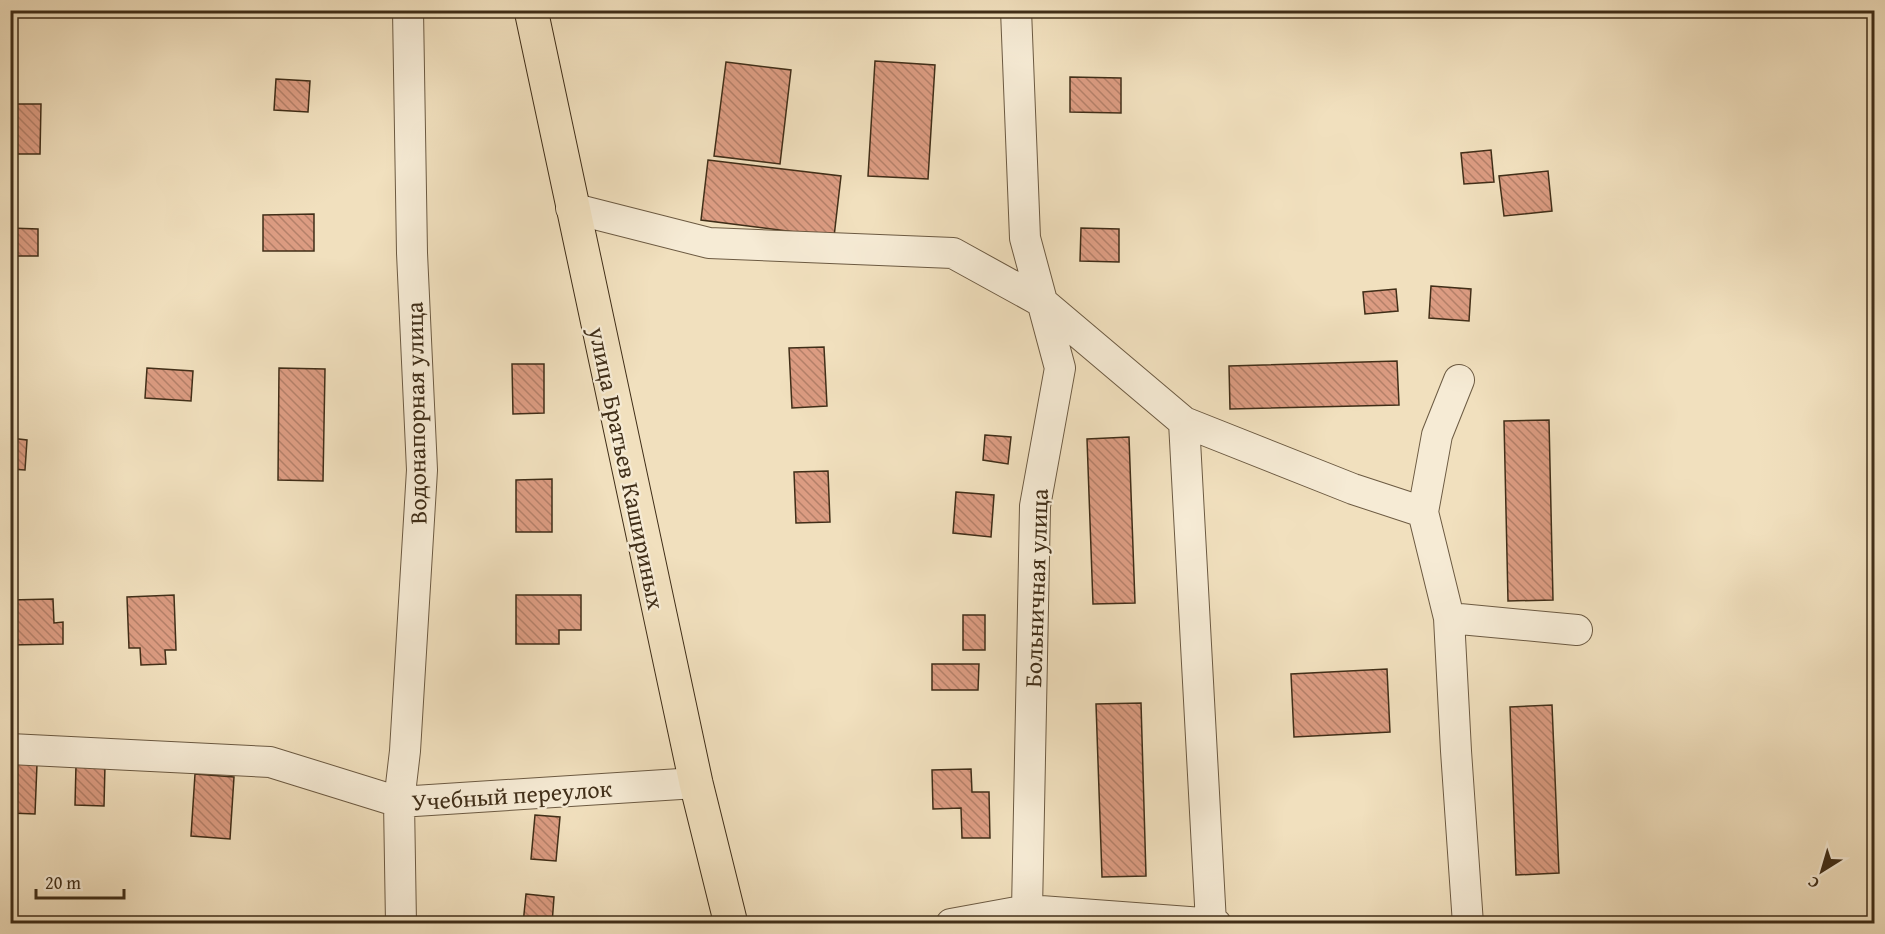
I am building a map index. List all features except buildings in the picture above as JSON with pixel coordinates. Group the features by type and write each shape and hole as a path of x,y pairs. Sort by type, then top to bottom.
{"main road":[{"name":"улица Братьев Кашириных","path":"531,10 571,208 696,783 730,924"}],"street":[{"name":"Водонапорная улица","path":"401,924 399,802 405,751 422,470 412,254 408,10"},
{"name":"Больничная улица","path":"1016,10 1025,238 1060,368 1035,506 1027,910"},
{"path":"571,208 709,243 953,253 1042,302 1184,422 1353,489 1424,512"},
{"path":"1459,380 1437,435 1424,512 1449,618 1468,924"},
{"path":"1184,422 1211,923"},
{"path":"1449,618 1577,630"},
{"name":"Учебный переулок","path":"10,749 270,762 399,802 696,783"},
{"path":"951,924 1027,910 1216,924"}]}
